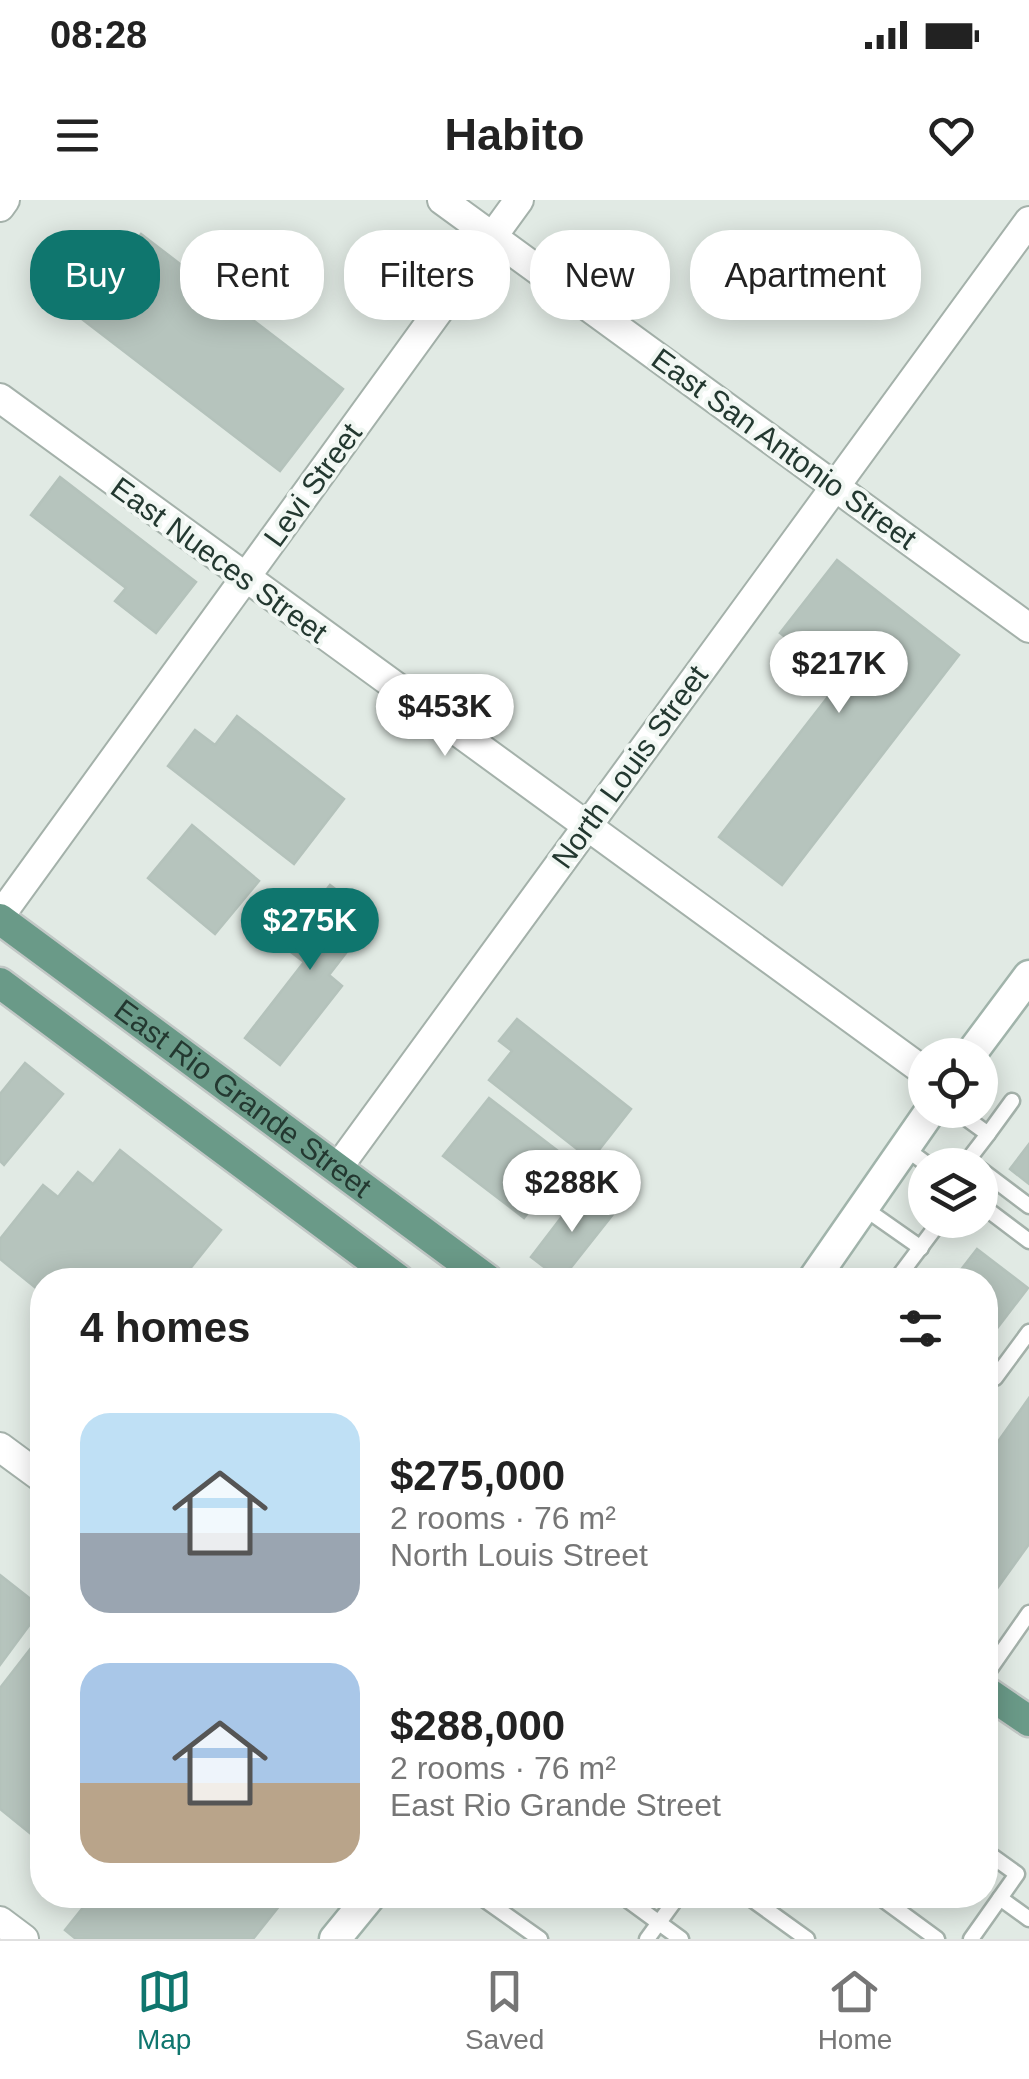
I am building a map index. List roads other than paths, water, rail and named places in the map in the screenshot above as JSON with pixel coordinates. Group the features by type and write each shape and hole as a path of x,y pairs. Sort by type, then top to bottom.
{"main road":[{"name":"East Rio Grande Street","path":"0,917 472,1268"},
{"path":"983,1038 1029,976"},
{"name":"East Rio Grande Street","path":"0,983 383,1268"},
{"path":"822,1268 864,1208 908,1165"},
{"path":"998,1700 1029,1721"},
{"path":"335,1939 360,1908"},
{"path":"357,1939 377,1908"}],"street":[{"path":"0,208 6,200"},
{"name":"East San Antonio Street","path":"442,200 483,230"},
{"name":"Levi Street","path":"497,230 519,200"},
{"name":"North Louis Street","path":"337,1169 1029,221"},
{"name":"East San Antonio Street","path":"510,250 1029,628"},
{"name":"Levi Street","path":"0,917 432,320"},
{"name":"East Nueces Street","path":"0,398 908,1060"},
{"path":"0,1447 30,1469"},
{"path":"0,1921 24,1939"}],"lane":[{"path":"977,1148 1012,1101"},
{"path":"980,1128 988,1134"},
{"path":"998,1183 1029,1206"},
{"path":"864,1208 921,1248"},
{"path":"998,1218 1029,1241"},
{"path":"905,1268 928,1238"},
{"path":"998,1373 1029,1332"},
{"path":"998,1658 1029,1614"},
{"path":"998,1860 1017,1874 998,1901"},
{"path":"1000,1898 1029,1918"},
{"path":"496,1908 540,1939"},
{"path":"638,1908 680,1939"},
{"path":"647,1939 670,1908"},
{"path":"764,1908 807,1939"},
{"path":"895,1908 937,1939"},
{"path":"970,1939 993,1908"}]}
